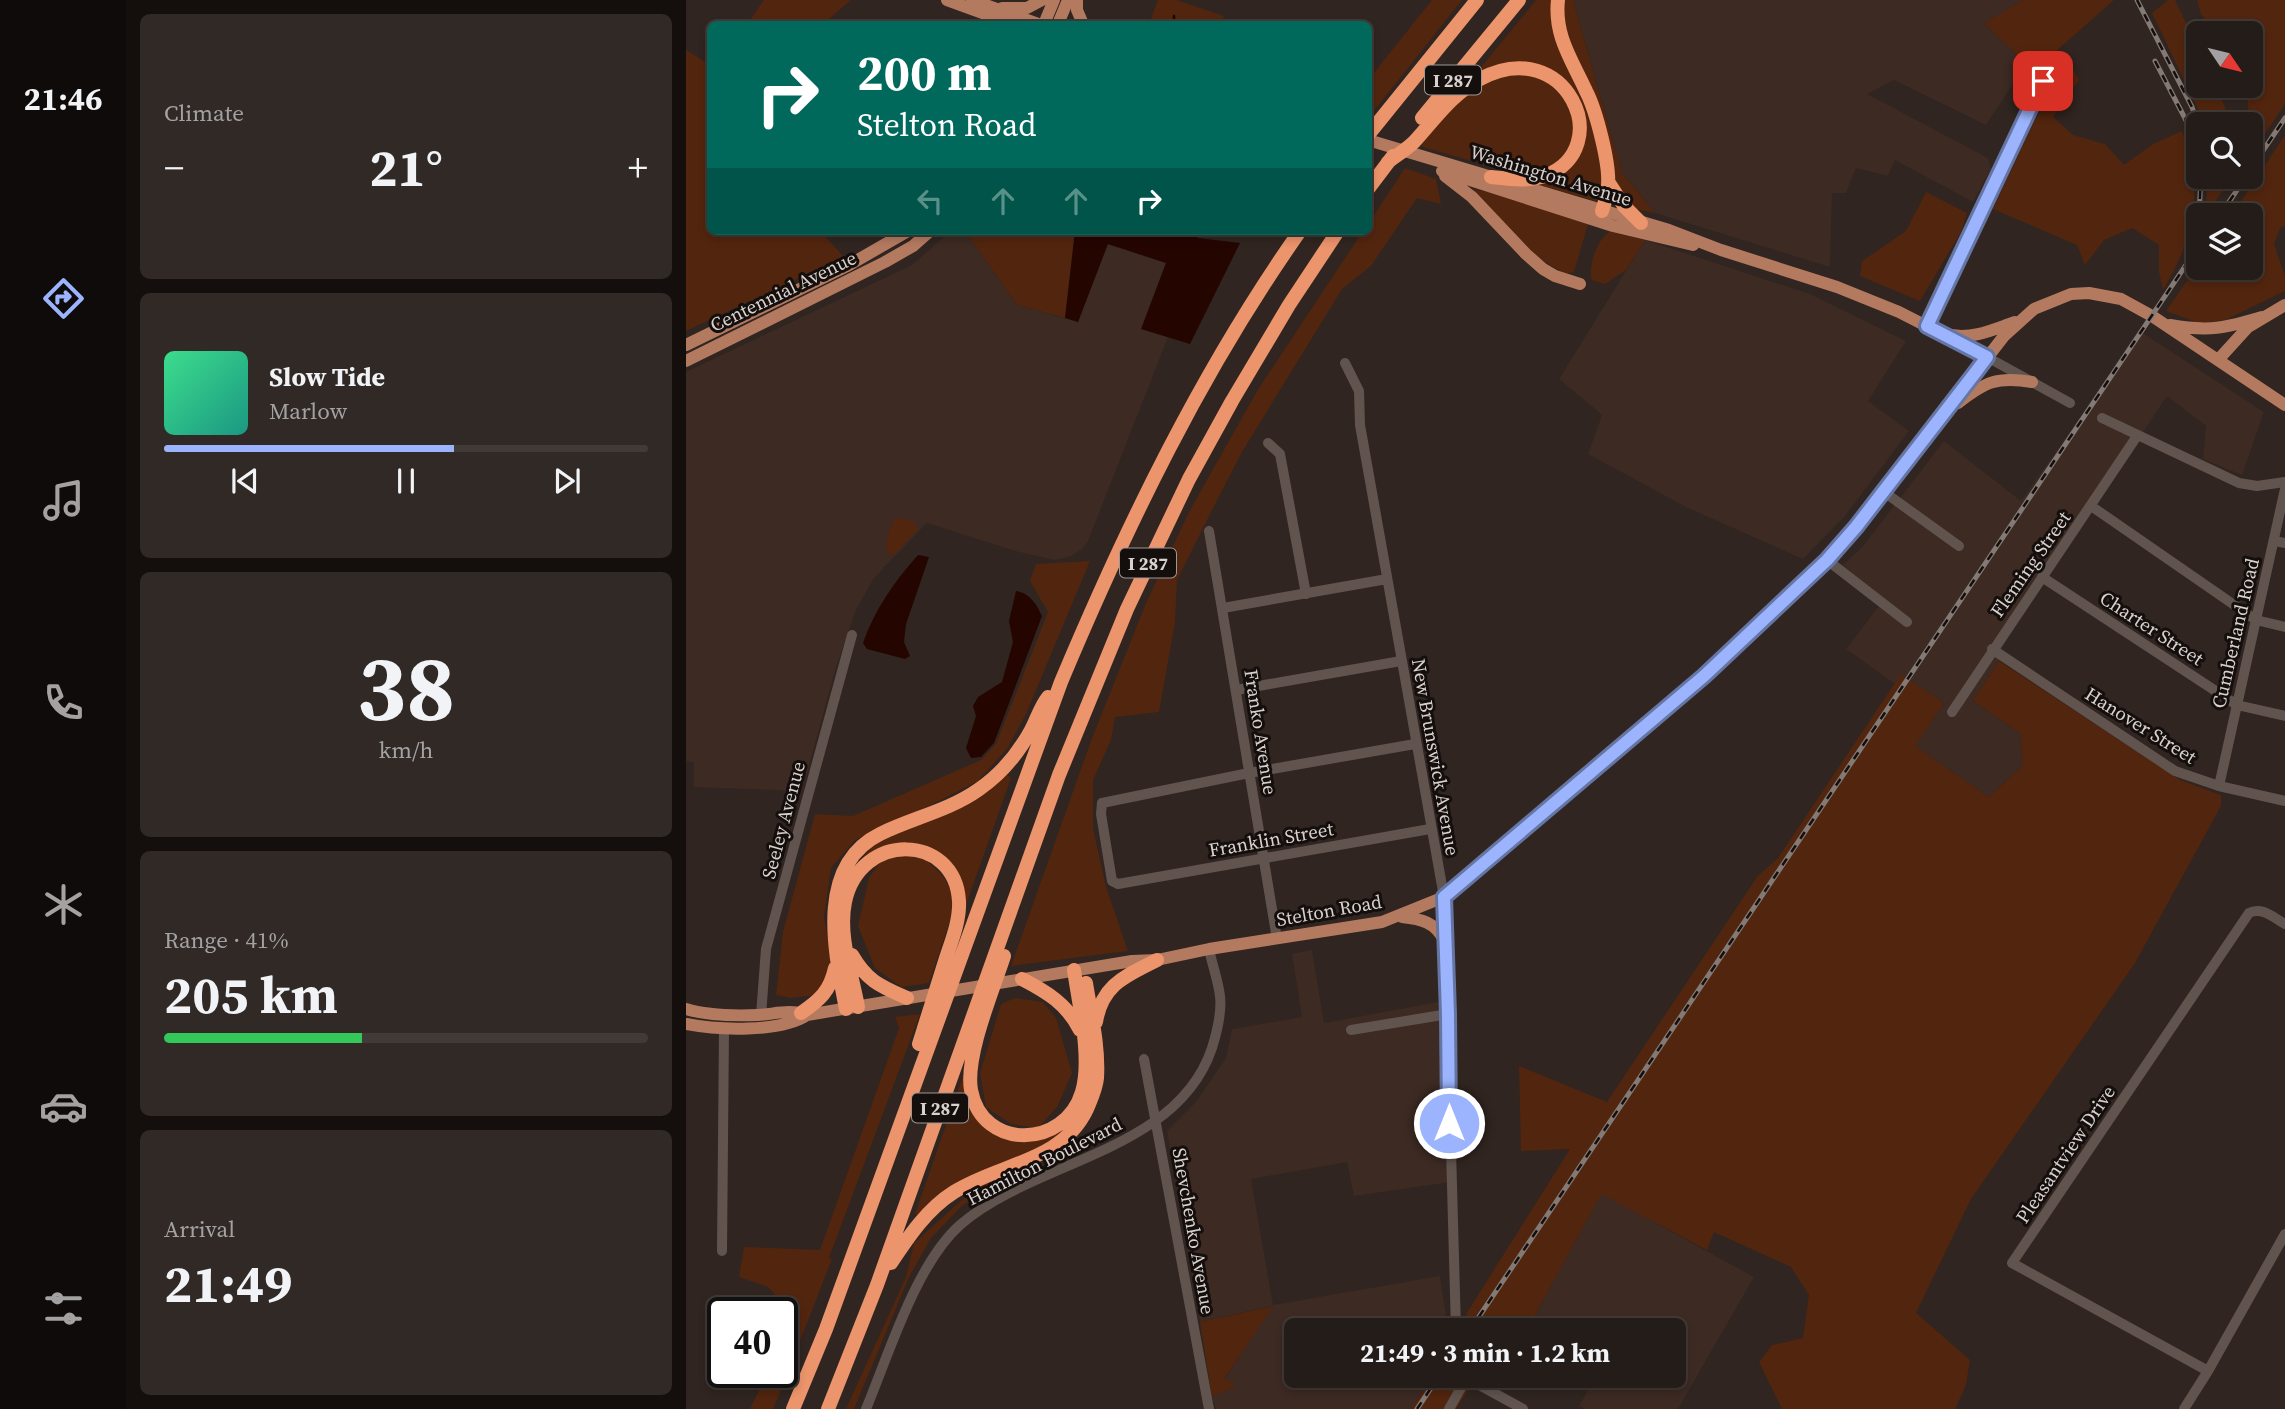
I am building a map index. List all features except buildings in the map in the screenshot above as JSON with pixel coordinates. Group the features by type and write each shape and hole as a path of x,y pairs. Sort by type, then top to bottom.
{"highway":[{"name":"I 287","path":"1372,130 1477,0"},
{"name":"I 287","path":"1372,184 1519,0"},
{"path":"1558,0 1560,37 1594,109 1609,183 1624,206 1641,223"},
{"path":"1388,162 1412,144 1435,116 1460,93 1480,79 1511,68 1543,72 1566,89 1576,105 1580,128 1574,150 1563,164 1545,176 1528,180 1492,177"},
{"path":"1602,211 1609,183"},
{"name":"I 287","path":"793,1409 826,1329 1061,682 1119,549 1163,459 1251,306 1297,235"},
{"name":"I 287","path":"828,1409 877,1285 1077,728 1126,609 1231,401 1335,235"},
{"path":"852,1008 837,960 833,919 836,894 844,871 860,848 878,834 947,807 977,791 992,779 1017,753 1042,705 1061,682"},
{"path":"852,1008 844,926 845,902 856,874 872,858 893,849 915,850 942,863 952,877 958,895 958,917 918,1049 921,1066"},
{"path":"1004,931 1008,944 971,1067 971,1089 985,1117 1007,1133 1031,1136 1048,1132 1066,1119 1079,1101 1085,1079 1088,1034 1100,1003 1110,988 1127,975 1157,960"},
{"path":"847,944 869,979 882,988 910,998"},
{"path":"804,1014 826,994 837,960"},
{"path":"877,1285 912,1231 939,1203 974,1181 1040,1156 1062,1142 1078,1124 1090,1103 1097,1080 1079,970"},
{"path":"1017,980 1055,998 1088,1034"}],"main road":[{"path":"947,0 999,17 1021,21"},
{"path":"972,0 999,17"},
{"path":"999,17 1042,0"},
{"path":"1045,21 1054,0"},
{"path":"1059,21 1068,0"},
{"path":"1077,0 1077,10 1082,21"},
{"name":"Washington Avenue","path":"1372,142 1436,169 1613,226 1673,242 1721,250"},
{"name":"Washington Avenue","path":"1372,149 1492,177 1669,230 1721,250 1837,287 1927,326 1987,357"},
{"path":"1436,169 1472,197 1543,269 1580,284"},
{"name":"Centennial Avenue","path":"686,345 849,265 901,235"},
{"name":"Centennial Avenue","path":"686,360 885,262 913,246 925,235"},
{"name":"Stelton Road","path":"686,1009 725,1015 761,1015 795,1011 804,1014 852,1008 1132,961 1157,960 1209,949 1344,930 1399,916 1444,897 1704,676 1827,560 2018,321 2034,309 2052,301 2071,294 2090,293 2120,299 2163,324 2285,405"},
{"path":"2163,324 2211,330 2227,328 2262,317 2285,305"},
{"path":"2218,360 2237,337 2262,317"},
{"path":"1941,333 1969,336 2018,321"},
{"path":"1946,411 1983,384 2012,379 2032,382"},
{"path":"1399,916 1419,919 1432,925 1440,931 1444,940"},
{"name":"Stelton Road","path":"686,1024 724,1029 795,1023 804,1014"}],"street":[{"path":"1927,326 2043,81"},
{"name":"Washington Avenue","path":"1987,357 2070,403"},
{"name":"New Brunswick Avenue","path":"1345,363 1359,391 1360,425 1444,897 1456,1318"},
{"path":"2102,418 2239,483 2257,486 2285,482"},
{"name":"Fleming Street","path":"1952,712 2137,436"},
{"path":"1268,443 1280,454 1306,594"},
{"name":"Cumberland Road","path":"2219,786 2256,620 2280,542 2285,489"},
{"path":"1884,492 1959,546"},
{"path":"2091,506 2256,620 2285,627"},
{"name":"Franko Avenue","path":"1209,531 1277,939"},
{"path":"1827,560 1907,622"},
{"name":"Charter Street","path":"2042,577 2237,705 2285,716"},
{"path":"1223,608 1387,579"},
{"name":"Seeley Avenue","path":"761,1015 766,949 852,635"},
{"name":"Hanover Street","path":"1992,649 2175,771 2219,786 2285,801"},
{"path":"1236,690 1401,661"},
{"path":"1250,773 1415,744"},
{"name":"Franklin Street","path":"1250,773 1102,803 1101,814 1112,881 1118,884 1430,830"},
{"name":"Pleasantview Drive","path":"2208,1371 2012,1263 2249,914 2256,910 2261,911 2285,924"},
{"name":"Hamilton Boulevard","path":"866,1409 913,1296 944,1243 960,1225 987,1206 1107,1149 1157,1119 1191,1086 1205,1064 1215,1039 1219,1017 1220,996 1209,949"},
{"path":"1351,1030 1448,1014"},
{"path":"722,1251 724,1029"},
{"name":"Shevchenko Avenue","path":"1144,1059 1209,1409"},
{"path":"2184,1409 2285,1234"},
{"path":"1449,1409 1460,1388"},
{"path":"1485,1388 1523,1409"}],"shaded area":[{"path":"764,0 851,0 826,21 749,21"},
{"path":"1158,0 1176,0 1224,16 1222,21 1150,21"},
{"path":"1432,0 1462,0 1372,113 1372,75"},
{"path":"1536,0 1553,0 1589,105 1604,183 1600,202 1539,185 1556,176 1584,123 1583,110 1576,94 1560,76 1478,71"},
{"path":"1563,0 1575,0 1622,173 1655,213 1630,208 1617,190 1565,36"},
{"path":"1575,0 2023,0 1984,23 2026,64 1986,125 1894,80 1867,94 1988,158 1991,169 1973,202 1895,160 1888,176 1856,168 1846,193 1832,193 1830,267 1655,213 1622,173"},
{"path":"2023,0 2114,0 2047,59 2026,64 1984,23"},
{"path":"2168,0 2175,0 2186,23 2186,84 2152,13"},
{"path":"2197,0 2285,0 2285,104 2263,137 2263,112 2249,112 2247,98 2263,98 2263,21 2206,21"},
{"path":"686,50 707,63 707,235 824,235 844,257 686,331"},
{"path":"2070,64 2079,80 2053,117 2073,135 2105,144 2124,165 2153,144 2182,131 2186,143 2186,189 2194,189 2194,203 2186,203 2186,241 2163,290 2159,272 2159,245 2132,228 2104,240 2085,265 2077,245 1993,209 2035,120"},
{"path":"1508,75 1541,76 1571,104 1574,134 1568,150 1559,162 1536,175 1532,171 1496,168 1423,147 1421,144 1447,111 1477,87"},
{"path":"2193,98 2221,98 2227,112 2199,112"},
{"path":"2285,135 2285,226 2280,228 2274,244 2285,276 2285,291 2225,320 2199,323 2166,311 2188,280 2263,280 2263,203 2240,203 2249,189 2263,189 2263,168"},
{"path":"1405,168 1436,179 1441,204 1417,198 1371,266 1342,289 1242,452 1177,580 1175,622 1159,712 1115,717 1111,740 1093,780 1093,828 1106,887 1128,951 1011,966 1092,738 1146,603 1189,512 1257,391 1360,235 1372,235 1372,218"},
{"path":"1472,189 1500,194 1588,224 1574,272 1565,274 1537,257"},
{"path":"2207,189 2224,189 2214,203 2206,203"},
{"path":"1926,192 1967,213 1961,232 1920,301 1860,276 1862,261 1906,231"},
{"path":"1611,231 1645,240 1626,270 1605,284 1592,280 1591,268 1598,246"},
{"path":"946,235 968,235 1017,305 1078,322 1107,244 1166,263 1142,328 1168,337 1088,541 1071,556 1055,560 1019,552 927,523 874,578 856,610 836,667 802,791 694,787 694,762 686,761 686,372 912,265"},
{"path":"968,235 1075,235 1065,318 1017,305"},
{"path":"1075,235 1195,235 1198,238 1240,243 1190,344 1141,329 1166,263 1108,244 1078,322 1065,318"},
{"path":"1645,240 1810,294 1906,341 1868,401 1909,431 1845,516 1803,559 1686,507 1588,454 1602,415 1559,379"},
{"path":"2141,332 2264,412 2242,475 2203,459 2206,426 2167,396 1999,649 1999,661 1973,701 2020,733 2023,765 1989,797 1914,746 1944,703 1902,675 1895,684 1846,649 1883,601 1843,565 1863,546 1944,441 2021,501"},
{"path":"897,517 914,522 918,529 891,555 886,548 887,539"},
{"path":"918,555 929,557 906,624 904,642 910,656 905,659 867,649 863,643 879,607"},
{"path":"1090,561 1026,714 1007,749 978,781 855,840 831,868 824,917 831,958 826,982 814,995 791,998 776,995 783,932 815,814 853,816 981,760 996,744 1048,612 1030,581 1036,564"},
{"path":"1016,591 1029,597 1042,616 994,743 981,757 971,758 966,748 976,716 973,706 978,697 1002,682 1013,642 1009,621"},
{"path":"1999,661 2180,780 2221,795 2221,806 2135,963 1971,1199 1916,1313 1970,1360 1966,1385 1955,1409 1782,1409 1759,1362 1772,1345 1803,1338 1809,1295 1791,1267 1714,1232 1707,1250 1601,1194 1534,1318 1465,1318 1570,1149 1521,1151 1519,1066 1607,1102 1757,877 1778,858 1901,674 1944,703 1915,746 1989,797 2023,765 2020,733 1973,701"},
{"path":"1006,774 1011,778 966,905 940,855 912,843 879,848 862,857 883,837"},
{"path":"901,854 926,860 944,877 952,894 954,909 929,983 901,987 875,968 858,926 869,878 879,863"},
{"path":"1312,950 1324,1023 1444,1001 1451,1182 1354,1196 1347,1162 1251,1179 1273,1305 1440,1276 1446,1318 1284,1318 1284,1388 1425,1388 1411,1409 1216,1409 1212,1396 1235,1387 1225,1379 1271,1306 1200,1322 1167,1131 1195,1103 1226,1058 1232,1029 1302,1017 1292,954"},
{"path":"1015,998 1043,1002 1056,1018 1072,1073 1057,1107 1038,1128 1011,1124 986,1107 980,1073 1001,1004"},
{"path":"920,1014 798,1346 798,1297 777,1297 768,1287 739,1277 744,1247 820,1250 899,1028 895,1017"},
{"path":"972,1050 969,1064 985,1124 1049,1136 1069,1129 1057,1140 919,1217 915,1214"},
{"path":"984,1180 989,1188 962,1206 931,1238 909,1277 854,1409 846,1409 906,1277 914,1243"},
{"path":"1601,1193 1754,1277 1678,1409 1585,1409 1579,1406 1589,1388 1686,1388 1686,1318 1533,1318"},
{"path":"1273,1306 1225,1378 1236,1387 1212,1396 1200,1322"},
{"path":"760,1388 782,1388 773,1409 750,1409"},
{"path":"1425,1388 1469,1388 1456,1409 1411,1409"}],"waterway":[{"path":"1174,16 1174,21"}],"railway":[{"path":"2137,0 2194,112"},
{"path":"2155,61 2186,120"},
{"path":"2263,151 2285,118"},
{"path":"2200,189 2200,203"},
{"path":"2228,203 2238,189"},
{"path":"1478,1318 2186,265"},
{"path":"1417,1409 1431,1388"}],"route":[{"path":"1449,1123 1444,897 1704,676 1827,560 1856,527 1987,357 1927,326 2043,81"}]}
